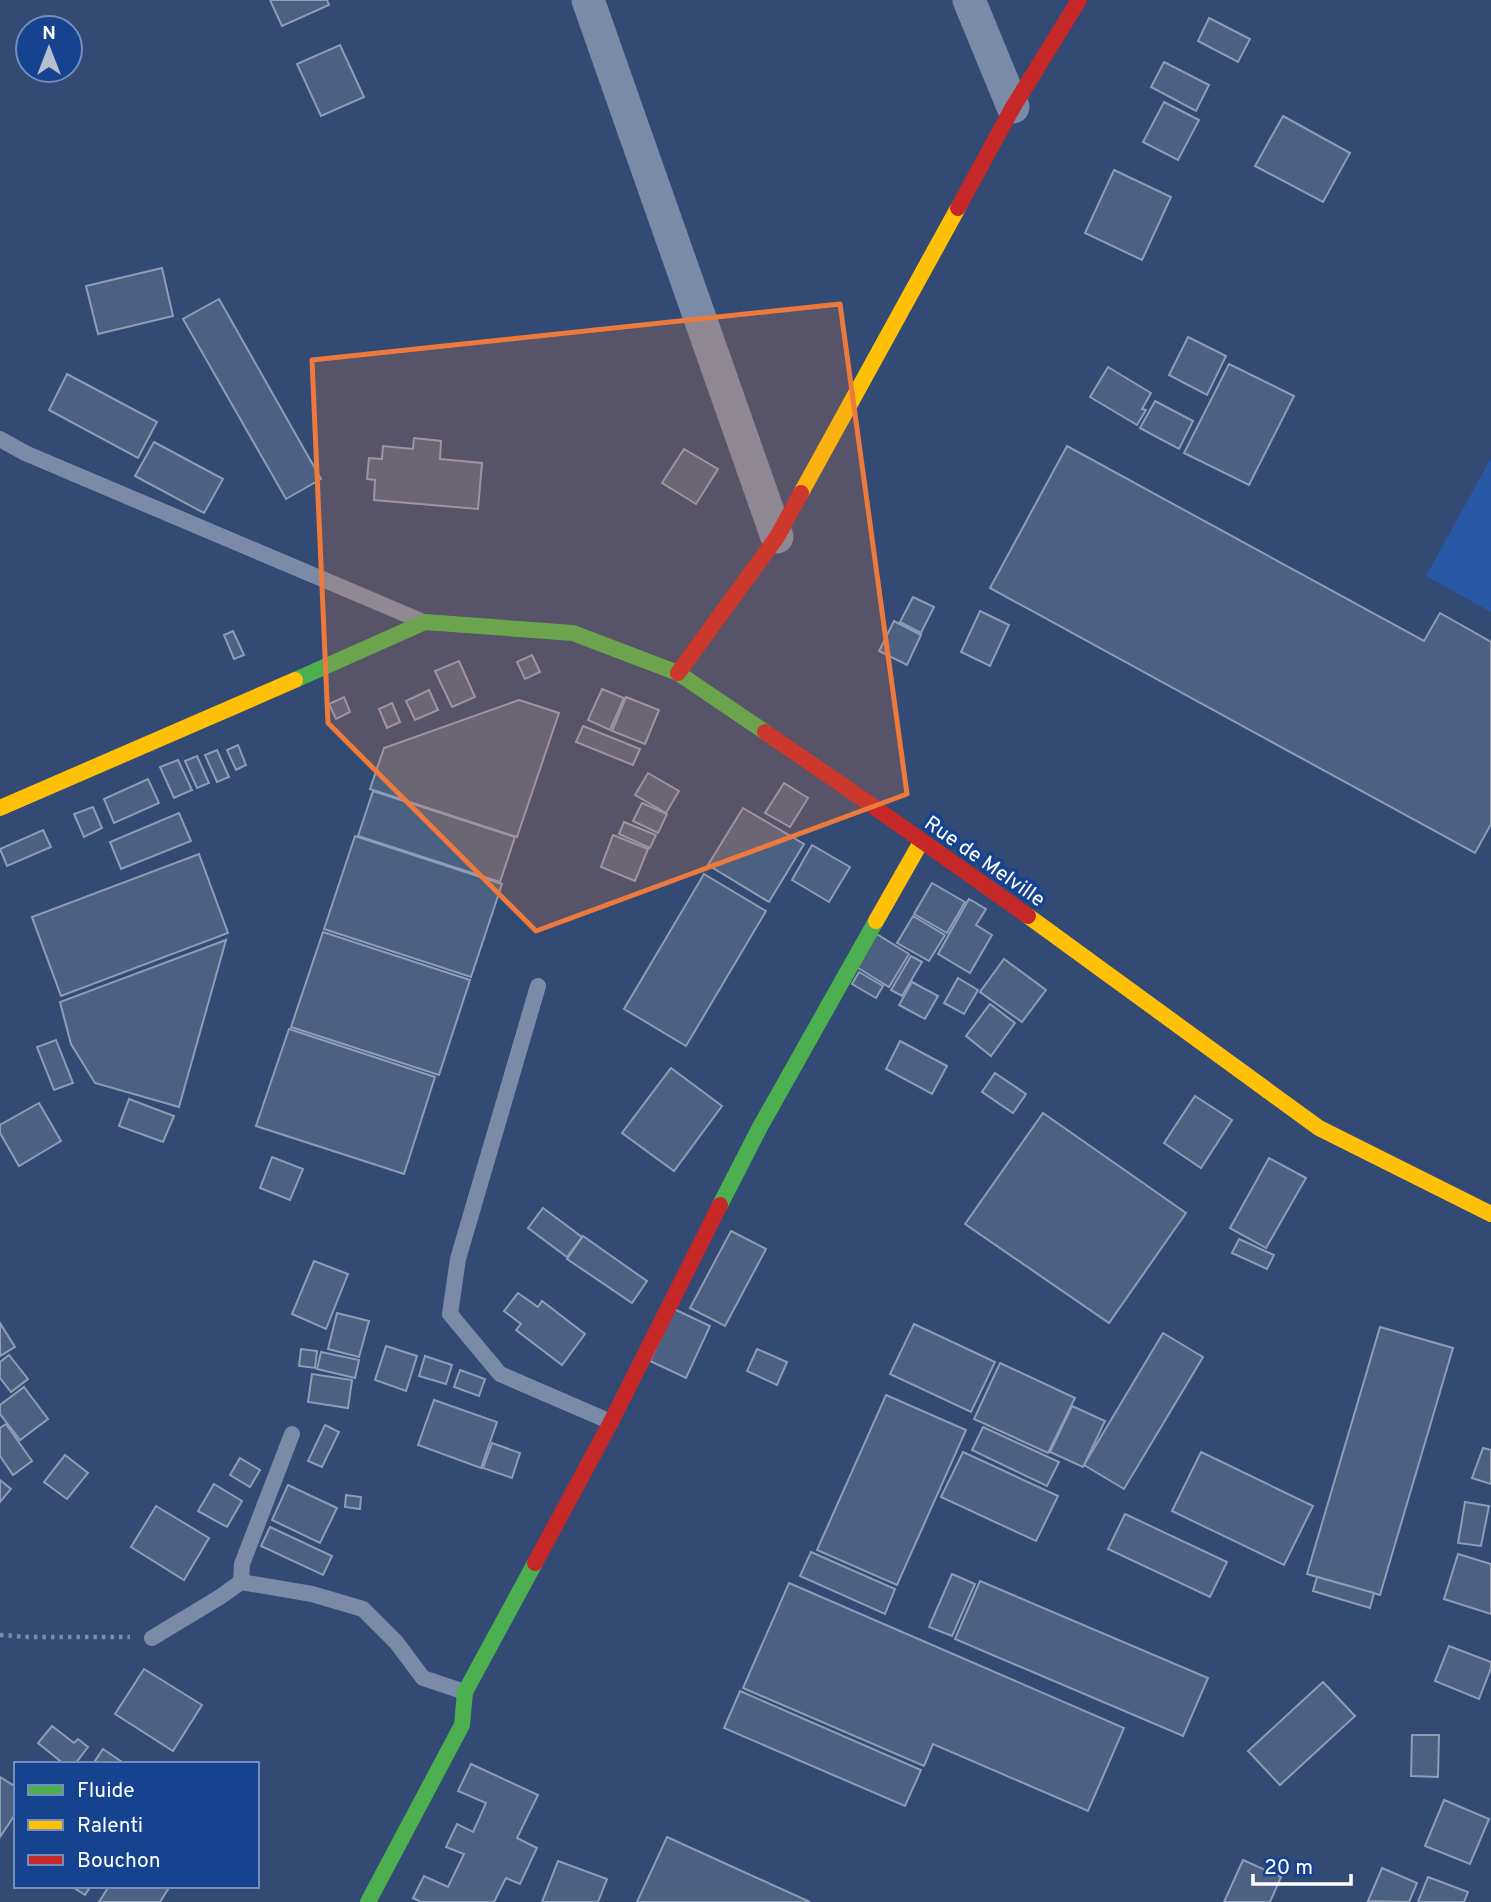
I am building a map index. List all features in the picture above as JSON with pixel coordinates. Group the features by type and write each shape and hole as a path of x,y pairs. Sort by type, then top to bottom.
{"street":[{"path":"588,0 777,537"},
{"path":"968,0 1013,107"},
{"path":"678,673 777,537 1013,107 1079,0"},
{"path":"0,808 425,622"},
{"name":"Rue de Melville","path":"425,622 573,633 678,673 867,802 1319,1128 1491,1214"},
{"path":"368,1902 462,1726 465,1692 611,1422 760,1127 921,842"}],"lane":[{"path":"0,439 25,453 425,622"},
{"path":"538,986 458,1259 450,1314 500,1374 611,1422"},
{"path":"241,1582 242,1564 292,1434"},
{"path":"152,1637 241,1582 312,1594 363,1609 396,1642 423,1678 465,1692"}],"path":[{"path":"0,1635 152,1637"}],"highlighted area":[{"path":"840,304 907,794 536,931 328,723 312,360"}],"shaded area":[{"path":"1491,458 1491,612 1426,576"}],"building":[{"path":"270,0 327,0 329,5 282,26"},
{"path":"1209,18 1250,39 1238,62 1198,41"},
{"path":"340,45 364,97 321,116 297,64"},
{"path":"1164,62 1209,85 1196,111 1151,87"},
{"path":"1164,102 1199,120 1178,160 1143,142"},
{"path":"1283,116 1350,153 1323,202 1255,166"},
{"path":"1114,170 1171,197 1142,260 1085,233"},
{"path":"162,268 173,316 98,334 86,286"},
{"path":"219,299 321,479 286,499 183,319"},
{"path":"1188,337 1226,356 1207,395 1169,375"},
{"path":"1229,364 1294,396 1249,485 1184,453"},
{"path":"1108,367 1151,393 1142,409 1146,410 1137,425 1090,397"},
{"path":"67,374 157,422 138,458 49,410"},
{"path":"1155,401 1193,421 1179,449 1140,428"},
{"path":"414,438 441,441 440,459 482,463 478,509 374,500 375,480 367,479 369,458 382,459 383,446 413,449"},
{"path":"154,442 223,479 204,513 135,476"},
{"path":"1067,446 1424,641 1440,613 1491,642 1491,824 1475,853 990,588"},
{"path":"684,449 718,469 696,504 662,483"},
{"path":"913,597 934,607 921,633 900,622"},
{"path":"980,611 1009,625 990,666 961,652"},
{"path":"894,621 921,635 907,665 879,651"},
{"path":"233,631 244,655 234,659 224,635"},
{"path":"532,655 540,672 525,679 517,662"},
{"path":"459,661 475,697 452,707 435,671"},
{"path":"602,689 624,698 610,730 588,720"},
{"path":"429,690 438,710 415,720 406,701"},
{"path":"344,697 350,712 336,719 329,704"},
{"path":"626,697 659,710 645,744 612,731"},
{"path":"519,700 559,713 517,837 370,789 384,748"},
{"path":"392,703 400,722 387,728 379,709"},
{"path":"583,726 640,749 633,765 576,742"},
{"path":"238,745 246,765 236,770 227,750"},
{"path":"217,750 229,777 217,782 205,755"},
{"path":"197,756 209,783 197,788 185,761"},
{"path":"178,760 192,790 174,798 160,767"},
{"path":"648,773 679,791 666,813 635,795"},
{"path":"148,779 159,803 114,823 104,799"},
{"path":"784,783 808,798 790,827 765,813"},
{"path":"373,791 515,837 500,882 358,836"},
{"path":"642,803 667,814 658,833 633,821"},
{"path":"93,807 102,828 84,837 74,814"},
{"path":"743,808 804,844 769,902 708,865"},
{"path":"179,813 191,841 121,869 110,842"},
{"path":"624,822 656,835 650,848 619,834"},
{"path":"43,830 51,847 7,866 0,849"},
{"path":"613,835 648,849 635,881 601,867"},
{"path":"355,836 502,884 471,977 324,929"},
{"path":"812,845 850,867 829,902 792,880"},
{"path":"199,854 228,933 61,996 32,917"},
{"path":"704,874 766,911 686,1046 624,1009"},
{"path":"932,883 965,902 947,933 914,914"},
{"path":"969,899 986,909 976,925 992,935 970,973 938,954"},
{"path":"913,916 945,935 929,961 897,943"},
{"path":"323,932 470,980 439,1075 291,1027"},
{"path":"875,933 909,954 889,987 855,966"},
{"path":"226,940 179,1107 95,1083 71,1044 60,1002"},
{"path":"911,956 922,962 902,996 891,990"},
{"path":"1004,959 1046,990 1022,1022 980,992"},
{"path":"859,972 883,986 876,998 852,984"},
{"path":"958,978 978,990 964,1014 944,1003"},
{"path":"912,982 938,996 925,1019 899,1005"},
{"path":"990,1004 1015,1023 991,1056 966,1036"},
{"path":"289,1029 435,1077 404,1174 256,1126"},
{"path":"56,1040 73,1083 54,1090 37,1047"},
{"path":"900,1041 947,1066 932,1094 886,1069"},
{"path":"671,1068 722,1106 674,1171 622,1133"},
{"path":"995,1073 1026,1094 1013,1113 982,1092"},
{"path":"1195,1096 1232,1120 1201,1168 1164,1143"},
{"path":"129,1099 174,1116 163,1142 119,1126"},
{"path":"39,1103 61,1141 19,1166 0,1133 0,1125"},
{"path":"1043,1113 1186,1213 1109,1323 965,1224"},
{"path":"272,1157 303,1169 290,1200 260,1188"},
{"path":"1269,1158 1306,1178 1266,1248 1230,1228"},
{"path":"543,1208 582,1237 567,1257 528,1228"},
{"path":"731,1231 766,1249 725,1326 690,1308"},
{"path":"583,1236 647,1281 632,1303 567,1259"},
{"path":"1239,1239 1274,1255 1267,1269 1232,1253"},
{"path":"314,1261 348,1274 326,1329 292,1314"},
{"path":"518,1293 538,1307 542,1301 585,1334 562,1365 516,1330 521,1324 504,1311"},
{"path":"674,1309 710,1326 686,1378 650,1361"},
{"path":"337,1313 369,1321 359,1357 328,1349"},
{"path":"0,1323 15,1347 0,1356"},
{"path":"914,1324 995,1362 971,1412 890,1374"},
{"path":"1380,1327 1453,1348 1380,1595 1307,1574"},
{"path":"1163,1333 1203,1357 1124,1489 1084,1465"},
{"path":"386,1346 417,1356 406,1391 375,1380"},
{"path":"301,1349 317,1351 315,1368 299,1366"},
{"path":"757,1349 787,1362 777,1385 747,1371"},
{"path":"321,1352 359,1360 355,1378 317,1369"},
{"path":"9,1355 28,1379 11,1392 0,1378 0,1362"},
{"path":"425,1356 452,1365 446,1384 419,1376"},
{"path":"1000,1363 1075,1398 1048,1453 974,1419"},
{"path":"460,1370 485,1379 479,1396 454,1387"},
{"path":"312,1374 352,1380 348,1408 308,1402"},
{"path":"24,1387 48,1419 20,1440 0,1414 0,1405"},
{"path":"886,1395 966,1430 897,1585 817,1550"},
{"path":"434,1400 497,1422 481,1468 418,1445"},
{"path":"1072,1406 1105,1421 1083,1467 1050,1452"},
{"path":"6,1424 32,1461 13,1475 0,1456 0,1428"},
{"path":"325,1425 339,1432 322,1467 308,1461"},
{"path":"983,1427 1059,1462 1047,1486 972,1450"},
{"path":"492,1443 520,1453 512,1478 483,1468"},
{"path":"1483,1448 1491,1450 1491,1484 1472,1478"},
{"path":"963,1452 1058,1496 1036,1541 941,1497"},
{"path":"1201,1452 1313,1506 1284,1565 1172,1511"},
{"path":"65,1455 88,1473 67,1499 44,1482"},
{"path":"240,1458 260,1470 250,1487 230,1475"},
{"path":"0,1480 11,1489 0,1502"},
{"path":"214,1484 242,1501 227,1527 198,1511"},
{"path":"288,1485 337,1508 320,1543 272,1520"},
{"path":"346,1495 361,1497 360,1509 345,1507"},
{"path":"1465,1502 1489,1506 1481,1546 1458,1543"},
{"path":"156,1506 209,1538 184,1580 131,1547"},
{"path":"1125,1514 1227,1562 1210,1597 1108,1549"},
{"path":"270,1527 332,1556 323,1575 261,1546"},
{"path":"811,1552 895,1589 885,1614 800,1576"},
{"path":"1458,1554 1491,1564 1491,1614 1444,1599"},
{"path":"952,1574 975,1584 952,1636 929,1627"},
{"path":"1317,1577 1374,1593 1370,1608 1313,1591"},
{"path":"980,1581 1208,1678 1183,1736 955,1639"},
{"path":"789,1583 1124,1728 1088,1811 933,1744 924,1766 743,1688"},
{"path":"1449,1646 1491,1662 1479,1699 1435,1681"},
{"path":"144,1669 202,1705 173,1751 115,1714"},
{"path":"1323,1682 1355,1716 1280,1785 1248,1751"},
{"path":"740,1691 921,1770 905,1806 724,1728"},
{"path":"52,1726 74,1743 78,1739 88,1747 77,1762 62,1762 38,1743"},
{"path":"1412,1735 1439,1735 1438,1777 1411,1776"},
{"path":"103,1749 122,1762 94,1762"},
{"path":"471,1764 538,1795 517,1838 537,1848 520,1884 506,1878 494,1902 421,1902 413,1898 424,1876 448,1887 464,1854 446,1847 457,1824 473,1832 486,1803 458,1791"},
{"path":"0,1777 14,1786 14,1816 0,1837"},
{"path":"1444,1800 1489,1819 1470,1864 1425,1846"},
{"path":"667,1837 810,1902 637,1902"},
{"path":"1243,1860 1281,1877 1270,1902 1224,1902"},
{"path":"558,1861 607,1879 598,1902 542,1902"},
{"path":"1382,1868 1417,1883 1409,1902 1368,1901"},
{"path":"1428,1877 1468,1892 1464,1902 1418,1902"},
{"path":"74,1888 90,1888 85,1895"},
{"path":"108,1888 169,1888 160,1902 99,1902"}],"traffic: fast":[{"path":"295,680 425,622 573,633 678,673 765,732"},
{"path":"720,1205 760,1127 876,921"},
{"path":"368,1902 462,1725 465,1692 535,1563"}],"traffic: slow":[{"path":"801,493 958,208"},
{"path":"0,808 295,680"},
{"path":"876,921 921,842"},
{"path":"1028,916 1319,1128 1491,1214"}],"traffic: jam":[{"path":"958,208 1013,107 1079,0"},
{"path":"678,673 777,537 801,493"},
{"path":"765,732 1028,916"},
{"path":"535,1563 611,1422 720,1205"}]}
